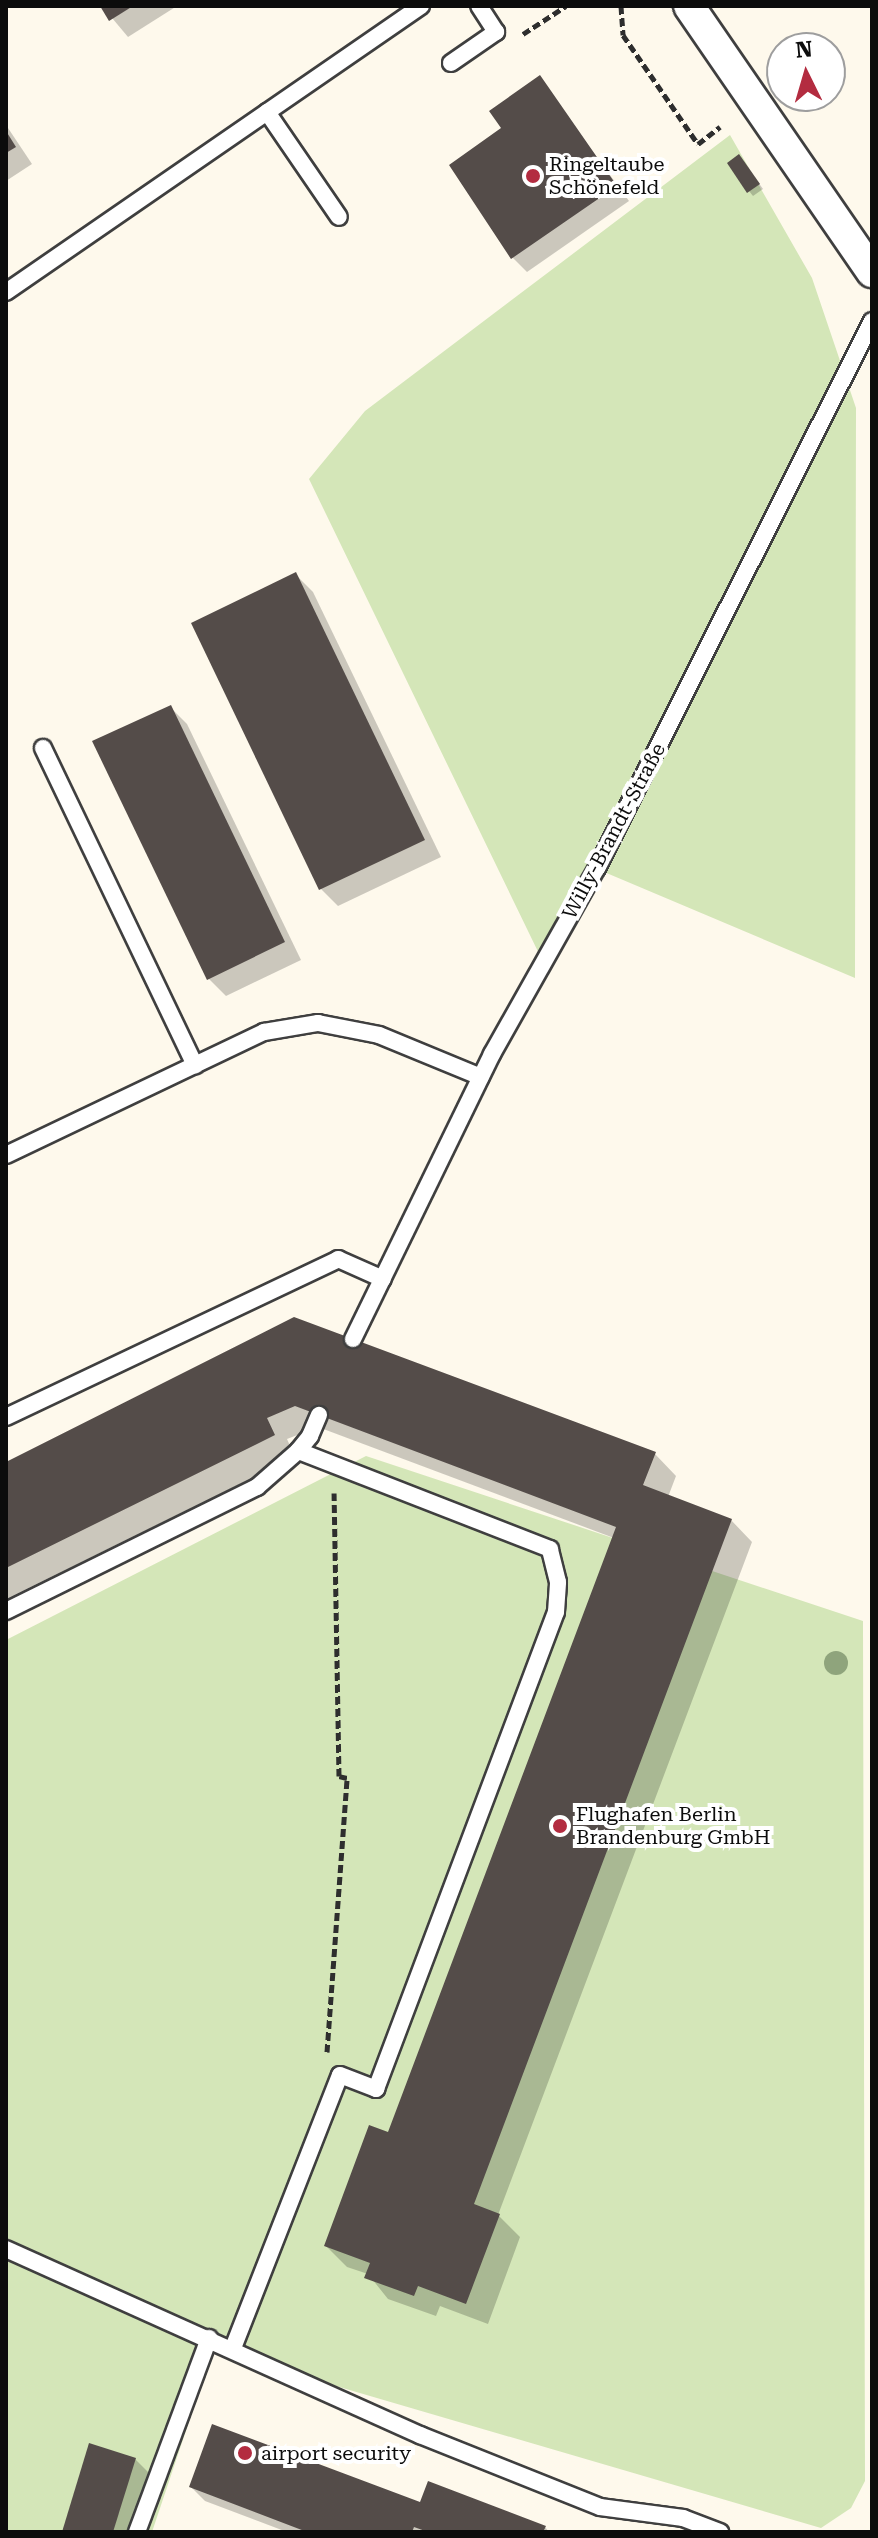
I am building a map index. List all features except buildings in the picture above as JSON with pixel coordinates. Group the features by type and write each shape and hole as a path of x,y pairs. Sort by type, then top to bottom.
{"street":[{"path":"689,6 872,272"}],"lane":[{"path":"6,292 421,6"},
{"path":"451,63 496,32 479,6"},
{"path":"267,112 339,217"},
{"name":"Willy-Brandt-Straße","path":"353,1339 481,1077 597,868 872,321"},
{"path":"43,748 195,1065"},
{"path":"6,1155 264,1032 318,1023 379,1035 481,1077"},
{"path":"6,1417 338,1259 383,1279"},
{"path":"6,1611 257,1487 298,1451 310,1436 319,1415"},
{"path":"233,2348 340,2075 376,2089 556,1612 558,1582 550,1549 298,1451"},
{"path":"6,2249 233,2348 420,2435 600,2507 683,2518 720,2532"},
{"path":"137,2532 209,2338"}],"path":[{"path":"514,25 521,35 566,6"},
{"path":"621,6 623,35 698,144 720,127"},
{"path":"333,1464 339,1776 347,1778 327,2059 340,2075"}],"green space":[{"path":"730,135 812,278 856,408 855,978 597,869 544,964 309,479 365,411"},
{"path":"366,1456 863,1621 865,2481 851,2508 821,2528 213,2350 152,2532 6,2532 6,1640"}],"place":[{"name":"Ringeltaube Schönefeld","path":"533,176"},
{"name":"Flughafen Berlin Brandenburg GmbH","path":"560,1826"},
{"name":"airport security","path":"245,2453"}]}
